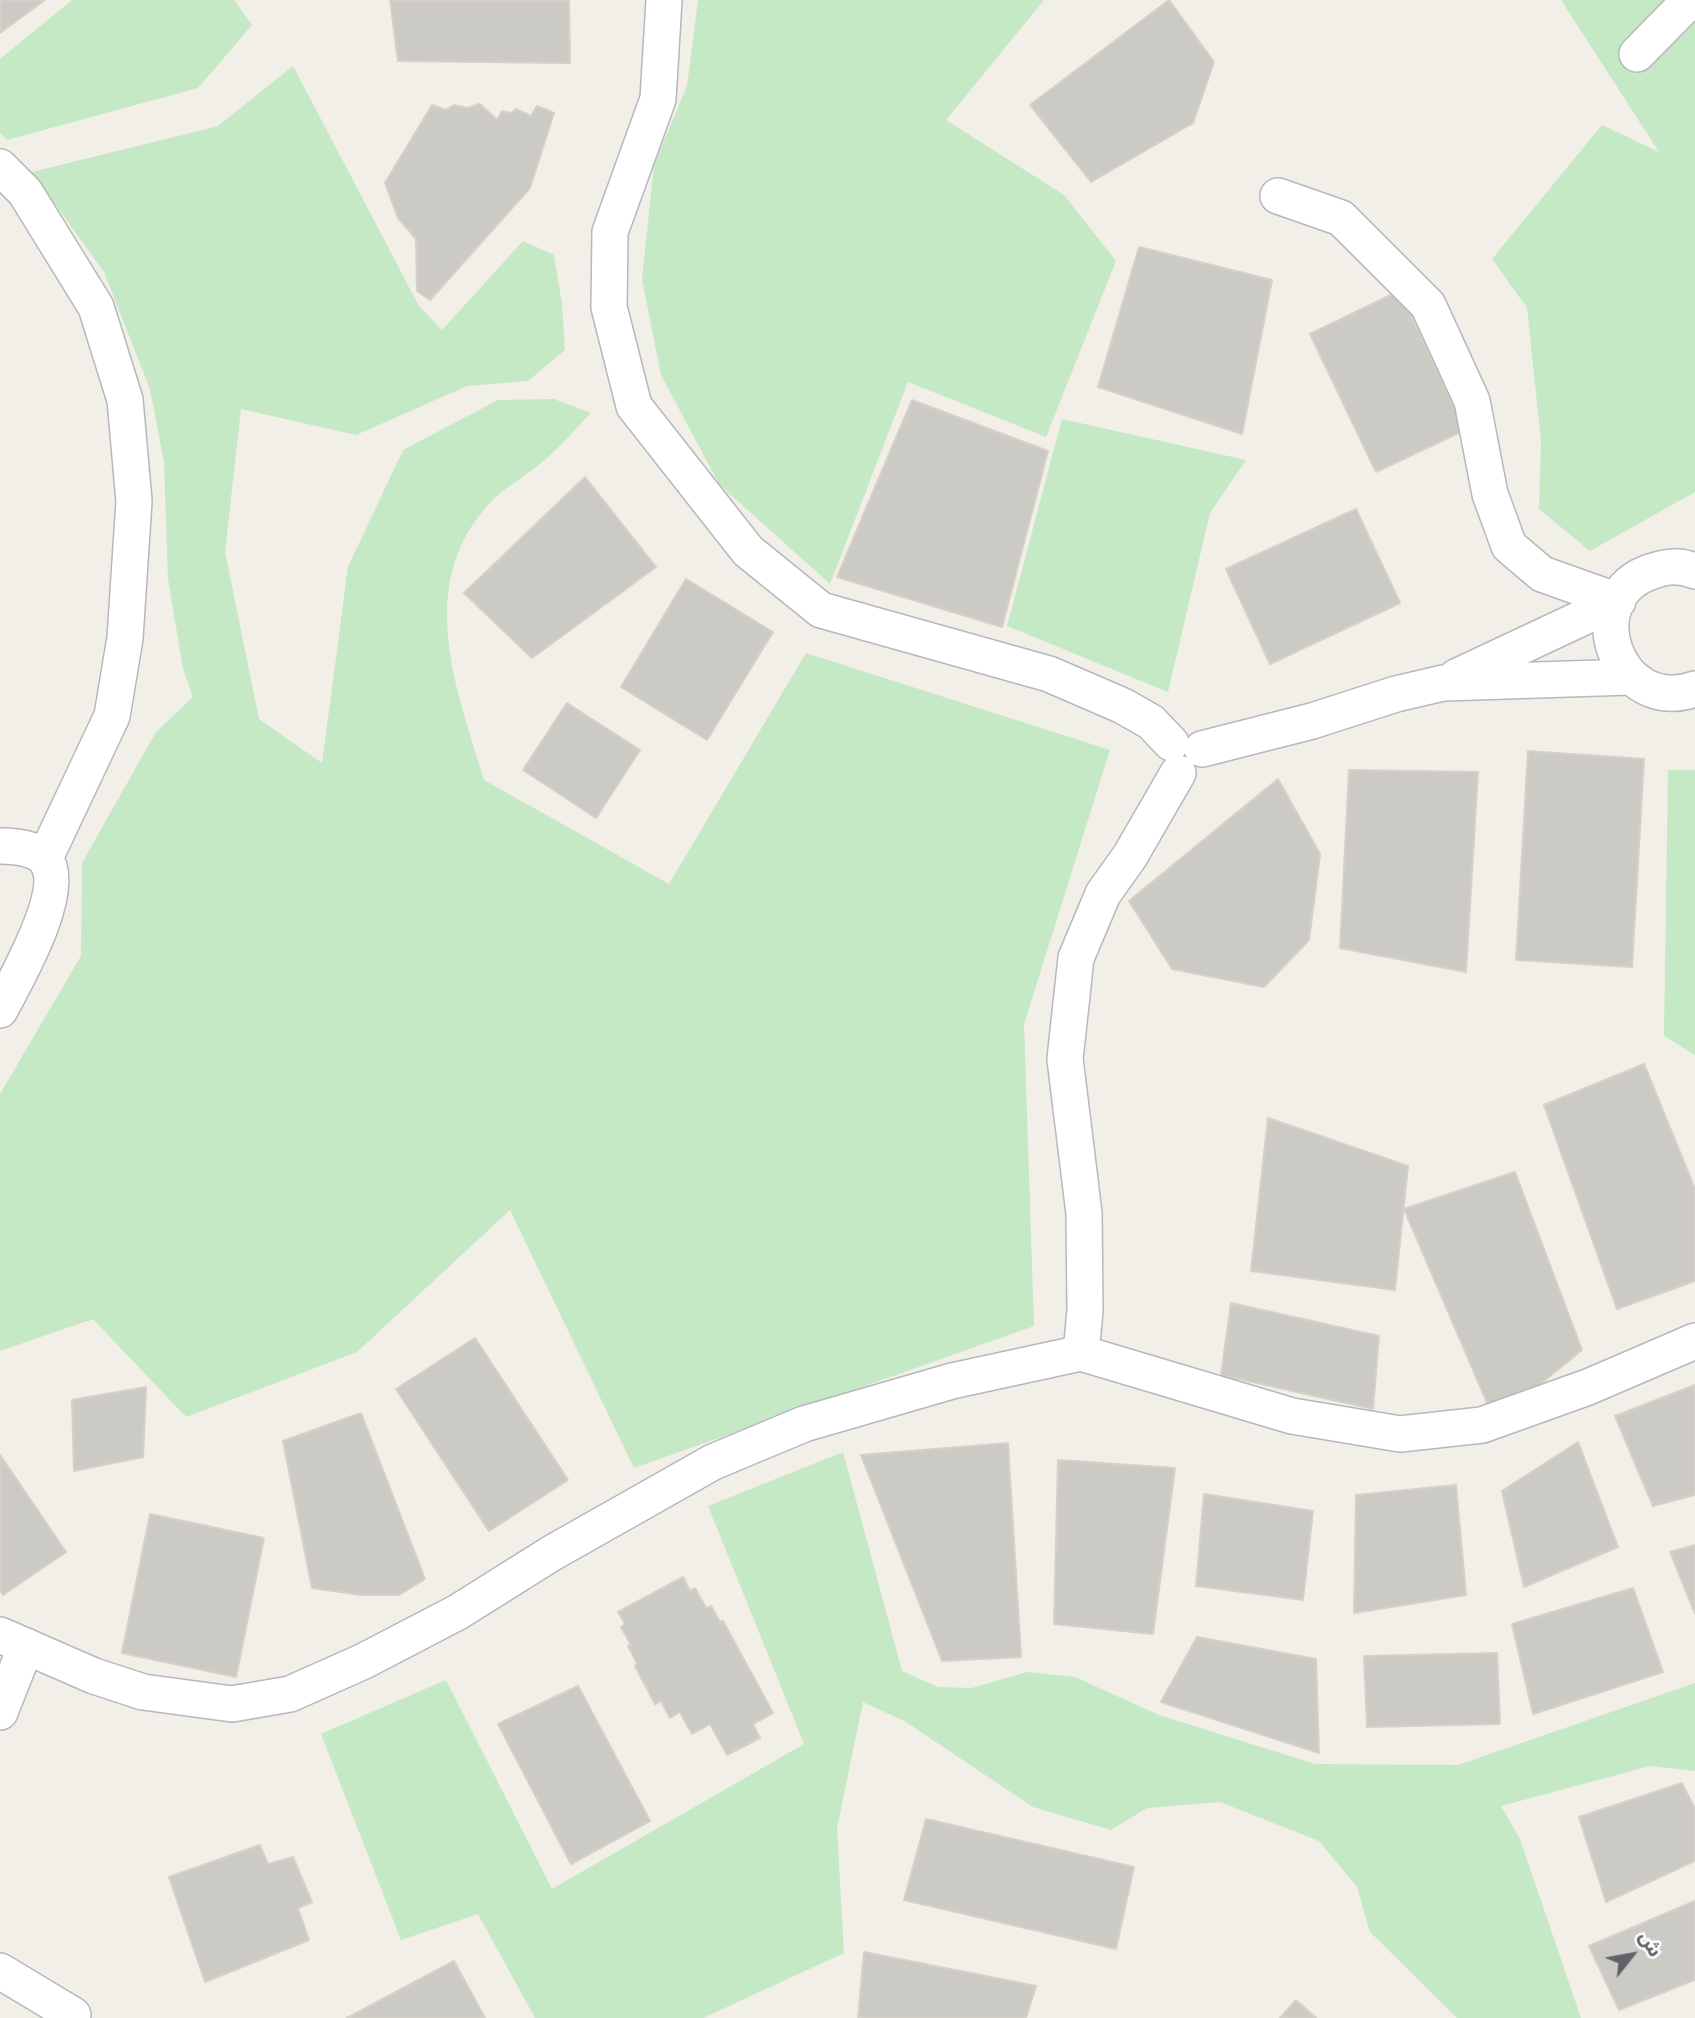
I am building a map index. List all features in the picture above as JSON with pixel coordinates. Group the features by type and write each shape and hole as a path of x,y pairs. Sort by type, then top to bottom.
{"street":[{"path":"664,0 658,99 610,232 609,307 634,406 748,551 821,610 1049,674 1123,706 1151,722 1184,755"},
{"path":"1637,54 1690,0"},
{"path":"0,167 25,192 96,307 125,400 134,501 125,638 112,716 45,858"},
{"path":"1278,196 1341,218 1428,305 1472,401 1490,494 1509,546 1542,574 1618,601"},
{"path":"1691,565 1646,573 1629,584 1611,619 1611,639 1618,660 1631,677 1650,689 1671,694 1695,689"},
{"path":"1443,683 1618,601"},
{"path":"1081,1353 1085,1311 1084,1213 1065,1059 1076,958 1103,894 1129,856 1184,755 1443,683 1631,677"},
{"path":"0,846 26,849 45,858 50,870 45,915 30,953 0,1010"},
{"path":"0,1712 13,1641 94,1676 143,1692 232,1703 290,1694 364,1661 458,1612 552,1553 701,1468 804,1424 952,1381 1081,1353 1292,1416 1400,1434 1482,1425 1588,1387 1695,1341"},
{"path":"0,1971 73,2015"}],"green space":[{"path":"72,0 234,0 252,25 198,88 7,140 0,133 0,59"},
{"path":"698,0 1044,0 946,120 1064,195 1116,261 1046,437 908,382 830,584 719,484 661,375 642,279 654,165 687,86"},
{"path":"1561,0 1695,0 1695,492 1590,551 1539,509 1541,441 1527,308 1492,259 1602,125 1659,152"},
{"path":"293,66 419,306 442,330 523,241 554,255 562,304 565,350 528,381 467,386 356,435 241,409 225,552 259,719 322,763 348,567 403,450 498,400 554,399 591,413 546,459 487,506 465,537 452,570 447,605 448,640 463,711 484,780 669,884 806,653 1110,750 1024,1024 1034,1326 634,1468 510,1210 357,1352 186,1417 93,1319 0,1351 0,1094 81,956 82,863 156,732 193,697 183,669 168,579 164,463 150,389 104,272 32,172 218,126"},
{"path":"1062,419 1246,460 1210,513 1168,692 1007,626"},
{"path":"1668,770 1695,770 1695,1055 1664,1036"},
{"path":"843,1452 902,1671 938,1687 972,1688 1027,1672 1075,1677 1159,1715 1315,1764 1458,1765 1695,1683 1695,1771 1650,1766 1501,1806 1520,1839 1581,2018 1457,2018 1370,1932 1357,1887 1319,1841 1220,1802 1147,1808 1111,1830 1033,1807 906,1722 863,1702 837,1828 844,1953 703,2018 535,2018 478,1914 401,1940 321,1734 446,1680 552,1889 804,1744 708,1506"}],"building":[{"path":"0,0 45,0 0,33"},
{"path":"390,0 569,0 570,63 398,61"},
{"path":"1169,0 1214,62 1193,123 1091,182 1030,105"},
{"path":"480,104 497,120 502,111 511,113 516,109 531,116 537,106 554,113 530,188 430,300 417,291 416,239 398,218 385,183 432,105 446,110 454,105 467,108"},
{"path":"1139,247 1272,280 1242,434 1098,387"},
{"path":"1399,291 1465,430 1376,472 1310,334"},
{"path":"912,400 1048,451 1002,627 837,577"},
{"path":"585,477 656,567 532,658 464,593"},
{"path":"1356,509 1400,603 1270,664 1226,569"},
{"path":"686,579 773,632 707,740 621,687"},
{"path":"567,703 640,750 596,818 523,770"},
{"path":"1528,751 1644,759 1632,967 1516,960"},
{"path":"1349,770 1478,772 1466,972 1340,948"},
{"path":"1278,779 1320,854 1309,940 1264,987 1172,969 1129,901"},
{"path":"1644,1064 1695,1189 1695,1281 1617,1309 1544,1105"},
{"path":"1268,1118 1408,1166 1395,1290 1251,1271"},
{"path":"1515,1172 1582,1350 1495,1421 1404,1209"},
{"path":"1231,1303 1379,1336 1373,1409 1221,1375"},
{"path":"475,1338 568,1480 489,1531 396,1389"},
{"path":"1695,1385 1695,1495 1653,1506 1615,1416"},
{"path":"146,1387 143,1457 74,1471 72,1400"},
{"path":"361,1413 425,1579 399,1595 362,1595 312,1588 283,1441"},
{"path":"1578,1442 1618,1547 1524,1587 1502,1491"},
{"path":"1008,1443 1021,1657 942,1661 861,1455"},
{"path":"0,1455 66,1552 3,1595 0,1590"},
{"path":"1058,1460 1175,1468 1153,1634 1054,1624"},
{"path":"1456,1485 1466,1595 1354,1613 1356,1495"},
{"path":"1204,1494 1313,1511 1303,1600 1196,1586"},
{"path":"150,1514 264,1538 236,1677 122,1653"},
{"path":"1695,1545 1695,1614 1670,1552"},
{"path":"683,1577 690,1591 695,1588 706,1608 711,1606 720,1622 723,1621 773,1713 753,1724 760,1738 727,1755 710,1724 692,1734 680,1712 670,1718 661,1701 655,1704 635,1666 637,1663 628,1646 631,1645 621,1627 625,1624 618,1612"},
{"path":"1633,1588 1663,1672 1533,1714 1512,1624"},
{"path":"1197,1637 1316,1659 1319,1753 1161,1702"},
{"path":"1497,1653 1500,1724 1367,1727 1364,1656"},
{"path":"578,1686 650,1821 571,1864 498,1724"},
{"path":"1682,1783 1695,1809 1695,1861 1606,1902 1579,1817"},
{"path":"926,1819 1134,1867 1116,1949 904,1900"},
{"path":"260,1845 268,1864 293,1857 312,1902 298,1908 309,1940 205,1982 169,1877"},
{"path":"1695,1901 1695,1980 1619,2010 1589,1946"},
{"path":"864,1952 1036,1986 1026,2018 858,2018"},
{"path":"454,1961 485,2018 347,2018"},
{"path":"1296,2000 1316,2018 1280,2018"}]}
